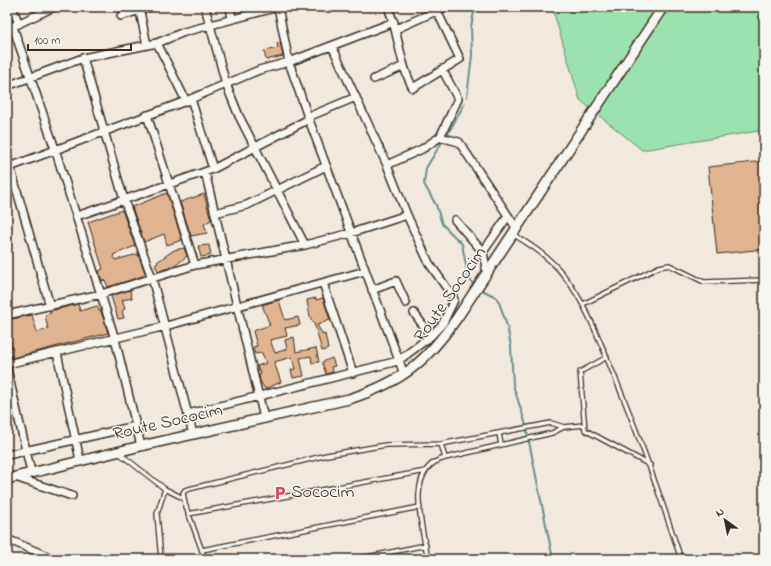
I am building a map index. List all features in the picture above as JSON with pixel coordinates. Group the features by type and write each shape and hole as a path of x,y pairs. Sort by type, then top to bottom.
{"street":[{"path":"12,7 13,27 31,76 102,294 115,339 141,446"},
{"path":"13,27 54,7"},
{"path":"121,16 140,8 150,7"},
{"path":"205,7 226,84 254,148 305,244"},
{"path":"230,7 232,19"},
{"path":"7,86 83,58 156,43 209,25 278,7 289,62 308,118 404,374"},
{"path":"388,7 395,26 404,66 413,88 460,59 437,11"},
{"path":"9,168 55,149 188,100 259,70 289,62 332,46 395,26 445,7"},
{"name":"Route Sococim","path":"9,478 117,451 349,399 379,388 420,364 433,350 487,274 663,7"},
{"path":"140,8 147,45"},
{"path":"156,43 188,100 213,169"},
{"path":"188,414 398,361 431,336 443,323 454,299 429,263 407,215 387,165 332,46"},
{"path":"83,58 124,200 152,278 166,326 193,434"},
{"path":"374,79 404,66"},
{"path":"387,165 422,149 440,137 458,99 442,69"},
{"path":"77,216 213,169 308,118 356,97"},
{"path":"147,115 195,266"},
{"path":"440,137 458,142 508,216 515,231"},
{"path":"7,156 9,168 50,306"},
{"path":"215,213 247,205 326,166"},
{"path":"205,172 264,418"},
{"path":"7,315 102,294 195,266 305,244 351,233 407,215"},
{"path":"483,252 508,216"},
{"path":"455,220 483,252 487,274"},
{"path":"7,364 166,326 365,271"},
{"path":"372,290 396,281 406,303"},
{"path":"323,283 353,373"},
{"path":"414,313 431,336"},
{"path":"57,353 80,460"},
{"path":"7,369 31,472"},
{"path":"7,455 26,452 136,426"},
{"path":"9,478 72,496"},
{"path":"7,539 54,559"}],"lane":[{"path":"515,231 553,263 568,280 583,304 607,357 650,466 681,559"},
{"path":"583,304 659,267 669,265 674,265 704,282 764,280"},
{"path":"607,357 580,372 584,425 588,433 650,466"},
{"path":"205,559 188,514 184,498 184,491 196,486 307,459 386,445 441,444 550,423 564,427"},
{"path":"428,559 420,507 419,486 426,471 432,463 445,458 552,433 564,427 584,425"},
{"path":"499,433 501,445"},
{"path":"441,444 445,458"},
{"path":"117,451 165,490 184,498"},
{"path":"188,514 426,471"},
{"path":"161,559 157,514 165,490"},
{"path":"202,550 420,507"},
{"path":"357,559 426,545"}],"green space":[{"path":"552,7 764,7 764,130 642,150 580,100"}],"building":[{"path":"280,42 283,56 266,60 264,51 278,48 277,43"},
{"path":"764,161 764,249 717,254 708,167"},
{"path":"167,193 182,240 167,245 164,234 144,242 132,207"},
{"path":"204,194 211,220 204,224 207,233 191,236 180,202"},
{"path":"122,210 135,246 113,255 115,260 138,254 146,275 108,287 105,280 102,281 99,271 103,269 88,222"},
{"path":"209,245 211,255 201,257 198,246"},
{"path":"184,248 187,256 175,266 174,264 169,268 158,271 155,265 158,263 157,262 174,250"},
{"path":"130,290 132,298 122,300 125,309 122,311 124,318 118,319 111,296"},
{"path":"316,298 316,300 323,298 330,320 317,325 323,335 325,334 328,349 322,351 315,326 310,317 307,300"},
{"path":"279,300 285,320 298,317 300,325 285,328 287,336 270,340 275,353 287,349 285,340 294,337 296,352 316,348 319,362 312,363 311,356 300,358 304,376 293,378 291,370 295,369 292,357 274,362 281,382 265,389 260,381 259,375 261,374 257,366 266,363 262,353 255,354 253,347 257,346 253,331 270,325 262,305"},
{"path":"78,304 80,311 97,306 99,311 101,311 108,333 12,358 10,348 12,347 7,332 7,320 32,315 37,332 48,329 45,315 51,313 50,311"},
{"path":"332,358 335,366 331,367 333,372 326,374 322,362"}],"waterway":[{"path":"467,97 472,55 471,27 474,12"},
{"path":"446,137 465,103"},
{"path":"442,142 426,168 424,184 436,205 442,224 462,244 468,276 474,286"},
{"path":"480,289 496,297 507,326 511,346 513,385 525,422 553,559"}],"place":[{"name":"Sococim","path":"280,493"}]}
